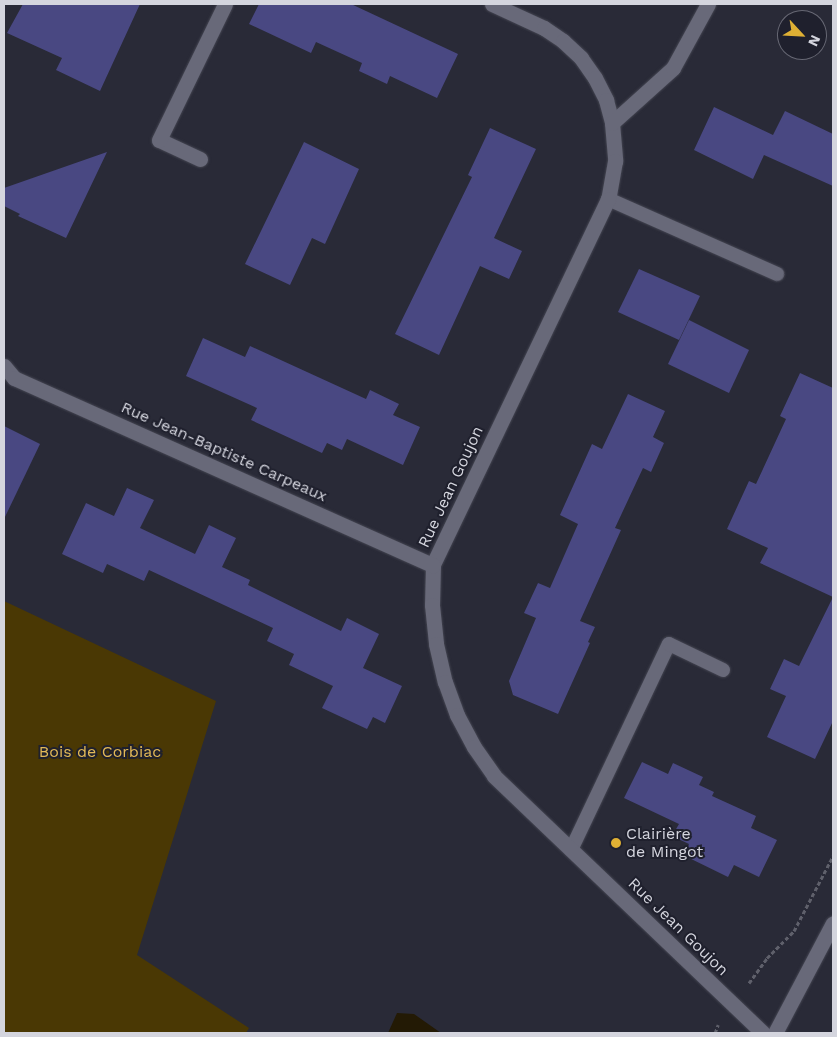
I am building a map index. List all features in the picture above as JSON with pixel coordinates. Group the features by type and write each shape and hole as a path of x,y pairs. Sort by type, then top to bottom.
{"street":[{"path":"200,159 159,140 225,4"},
{"name":"Rue Jean Goujon","path":"492,4 544,28 569,47 595,78 606,100 612,123 615,161 608,199 433,565 432,605 436,644 445,682 457,715 474,747 494,776 763,1033"},
{"path":"612,123 673,68 708,4"},
{"name":"Rue Jean-Baptiste Carpeaux","path":"4,366 14,378 433,565"},
{"path":"775,1033 833,923"}],"lane":[{"path":"608,199 777,274"},
{"path":"571,850 669,644 723,670"}],"path":[{"path":"733,1004 767,958 794,931 833,856"}],"green space":[{"name":"Bois de Corbiac","path":"4,601 216,701 137,955 249,1028 246,1033 4,1033"}],"shaded area":[{"path":"397,1013 414,1014 441,1033 388,1033"}],"building":[{"path":"23,4 140,4 100,91 56,70 62,58 7,33"},
{"path":"259,4 351,4 458,54 437,98 390,76 387,84 359,71 362,63 316,42 311,53 249,24"},
{"path":"714,107 773,135 785,111 833,134 833,186 764,155 753,179 694,150"},
{"path":"490,128 536,149 494,238 522,251 509,279 480,266 439,355 395,334 472,177 468,175"},
{"path":"304,142 359,169 325,244 312,238 290,285 245,264"},
{"path":"107,152 66,238 18,216 20,214 4,206 4,188"},
{"path":"639,269 700,296 679,340 618,312"},
{"path":"689,320 749,350 729,393 668,364"},
{"path":"203,338 245,357 250,346 366,399 370,390 399,404 393,415 420,427 403,465 347,439 342,450 327,443 322,453 251,420 257,408 186,376"},
{"path":"800,373 833,388 833,597 760,563 768,548 727,529 749,481 756,484 786,419 780,416"},
{"path":"628,394 665,411 653,437 664,443 651,472 643,468 615,528 621,530 580,621 595,627 588,642 590,643 558,714 513,695 509,681 536,618 524,613 538,583 550,588 578,524 560,515 592,444 602,449"},
{"path":"4,426 40,444 4,519"},
{"path":"127,488 154,500 140,528 195,554 209,525 236,538 222,567 250,580 248,585 341,631 347,618 379,634 363,668 402,686 385,723 373,717 367,729 322,708 333,686 289,665 294,654 267,641 273,628 149,570 144,581 107,564 103,573 62,554 86,503 114,516"},
{"path":"833,597 833,721 815,759 767,737 786,696 770,689 784,659 799,666"},
{"path":"642,762 668,774 673,763 703,777 699,785 714,792 712,796 756,816 751,828 777,840 759,877 734,865 728,877 683,855 689,844 672,836 679,824 624,798"}],"place":[{"name":"Clairière de Mingot","path":"616,843"}]}
